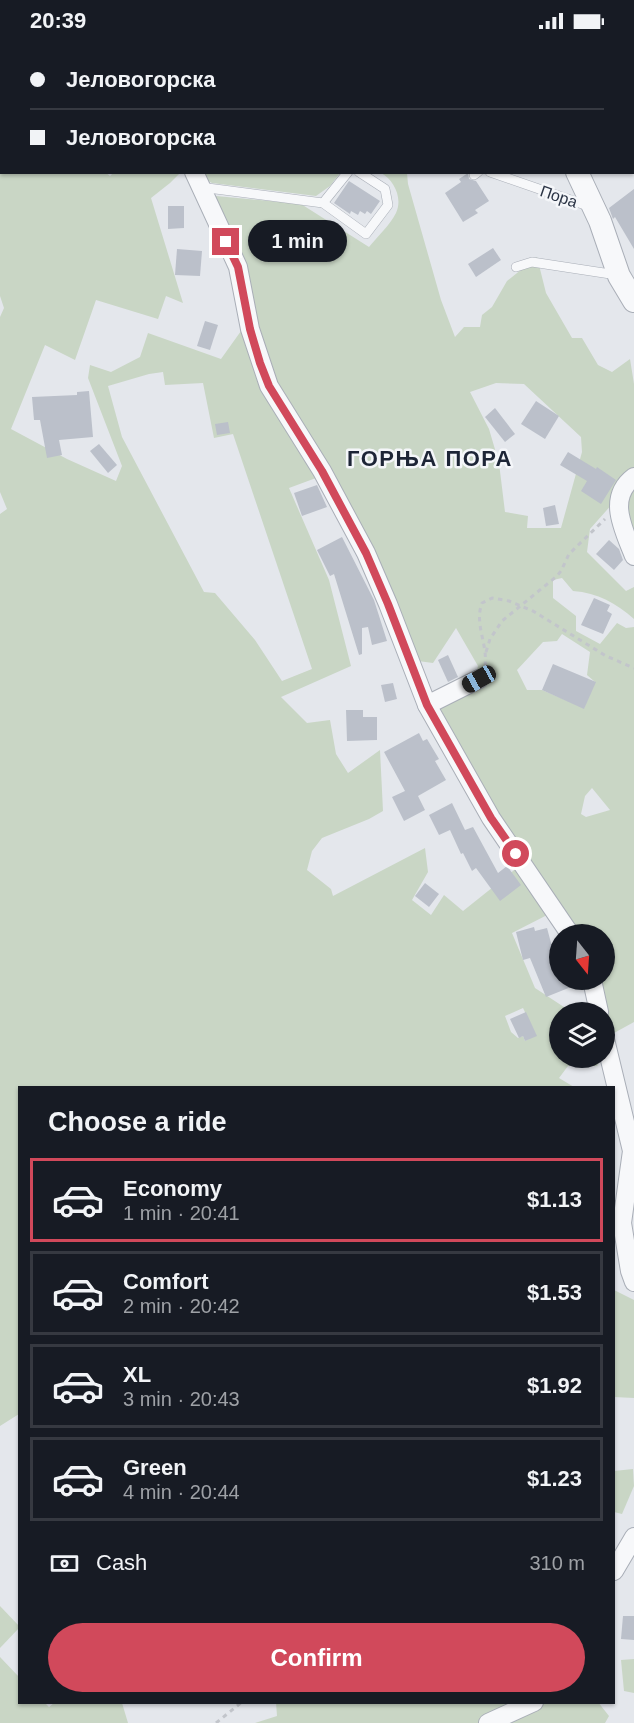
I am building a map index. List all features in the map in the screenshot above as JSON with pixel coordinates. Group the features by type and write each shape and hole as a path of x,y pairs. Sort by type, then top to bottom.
{"street":[{"name":"Пора","path":"578,174 594,207 619,276 634,301"},
{"path":"197,180 238,267 250,329 269,386 322,471 366,553 427,705 491,818 563,924"},
{"path":"634,477 623,488 618,502 621,525 634,556"},
{"path":"427,705 479,679"},
{"path":"615,1068 628,1106 632,1151 622,1223 634,1282"},
{"path":"615,1569 634,1538"},
{"path":"488,1723 530,1704"}],"lane":[{"path":"322,203 346,174"},
{"path":"197,180 322,203 366,234 388,205 386,189 362,174"},
{"name":"Пора","path":"496,174 594,207"},
{"path":"516,267 532,262 619,276"}],"path":[{"path":"485,654 496,628 509,614 557,576 569,554 619,508"},
{"path":"479,679 485,663 485,654 478,613 482,603 492,598 509,601 533,611 606,656 634,668"},
{"path":"216,1723 240,1704"}],"green space":[{"path":"0,174 108,174 110,176 112,174 179,174 151,198 183,303 166,296 158,319 96,300 75,360 45,345 11,429 67,459 116,481 122,466 88,378 90,365 111,372 140,357 148,333 221,359 241,331 316,478 289,488 329,580 351,666 281,697 307,723 330,720 336,754 348,773 380,750 383,811 322,838 312,851 307,870 331,889 333,896 425,848 428,872 412,900 431,915 444,895 463,911 518,867 551,913 512,933 535,988 556,1002 549,1002 549,1068 566,1068 559,1078 572,1086 18,1086 18,1415 0,1426 0,514 7,509 0,492 0,317 4,308 0,296","holes":["163,372 165,385 203,383 214,438 233,434 312,669 282,681 255,640 215,593 204,592 122,437 108,386","523,1008 536,1035 525,1041 523,1036 518,1038 511,1032 505,1016"]},
{"path":"200,174 339,174 330,186 316,196 212,183 201,177"},
{"path":"383,174 407,174 441,300 455,337 464,327 480,327 482,315 492,307 507,281 537,257 546,293 572,338 582,338 598,365 612,372 630,359 634,384 634,545 614,502 590,529 587,552 626,591 634,587 634,619 606,600 591,594 573,591 562,578 553,580 553,598 576,616 576,631 600,644 617,623 626,628 634,627 634,1022 615,1032 615,1002 601,1002 597,990 615,990 615,924 568,924 504,822 438,705 475,677 478,666 456,628 433,663 418,661 266,376 210,203 216,196 301,204 369,247 396,213 398,196 393,185","holes":["496,383 524,384 581,437 582,452 561,528 527,528 528,516 505,512 499,463 489,429 470,392","562,634 590,652 587,675 595,682 584,708 542,690 527,690 517,670 543,642 557,641","592,788 610,810 586,817 581,814 585,796"]},
{"path":"615,1290 634,1300 634,1398 615,1397"},
{"path":"633,1469 634,1486 622,1514 615,1512 615,1471"},
{"path":"0,1606 18,1625 18,1629 0,1648"},
{"path":"0,1657 18,1676 18,1704 46,1704 49,1707 53,1704 122,1704 128,1723 0,1723"},
{"path":"634,1659 634,1693 624,1691 621,1660"},
{"path":"276,1704 600,1704 609,1716 605,1723 255,1723 277,1716"}],"building":[{"path":"468,174 469,179 476,181 489,201 475,210 478,213 463,222 445,193 461,182 459,179"},
{"path":"349,181 380,201 371,214 367,211 365,214 360,211 358,215 351,211 350,214 334,203"},
{"path":"634,189 634,249 615,217 613,219 609,208"},
{"path":"168,206 184,206 184,228 168,229"},
{"path":"493,248 501,260 476,277 468,264"},
{"path":"177,249 202,251 200,276 175,275"},
{"path":"205,321 218,325 210,350 197,346"},
{"path":"89,391 93,437 59,440 62,455 47,458 40,420 34,420 32,397 77,395 77,392"},
{"path":"536,401 559,416 545,439 521,424"},
{"path":"495,408 515,434 505,442 485,417"},
{"path":"228,422 230,433 217,435 215,424"},
{"path":"99,444 117,465 108,473 90,451"},
{"path":"568,452 616,480 601,504 581,491 587,481 560,465"},
{"path":"317,485 327,507 302,516 294,493"},
{"path":"555,505 559,524 546,526 543,508"},
{"path":"342,537 374,600 387,641 372,645 368,627 362,628 362,654 359,655 334,574 330,576 317,550"},
{"path":"609,540 619,549 623,560 614,570 596,554"},
{"path":"594,598 610,605 607,611 612,614 603,634 581,625"},
{"path":"448,655 458,677 448,682 438,660"},
{"path":"553,664 596,682 584,709 542,690"},
{"path":"393,683 397,699 385,702 381,685"},
{"path":"346,710 363,710 363,717 377,717 377,740 347,741"},
{"path":"419,733 423,741 427,739 439,759 435,761 446,780 418,796 425,810 404,821 392,797 405,791 384,752"},
{"path":"452,803 465,830 473,827 498,873 507,866 521,885 500,901 476,868 472,871 450,830 439,835 429,815"},
{"path":"425,883 439,894 429,907 415,896"},
{"path":"534,927 535,931 547,928 549,990 564,990 546,997 530,958 523,960 516,932"},
{"path":"526,1012 537,1036 525,1041 523,1036 519,1038 510,1019"},
{"path":"623,1616 634,1616 634,1640 621,1639"}],"district":[{"name":"ГОРЊА ПОРА","path":"430,458"}],"route":[{"path":"226,242 238,267 250,329 269,386 322,471 366,553 427,705 491,818 516,854"}]}
